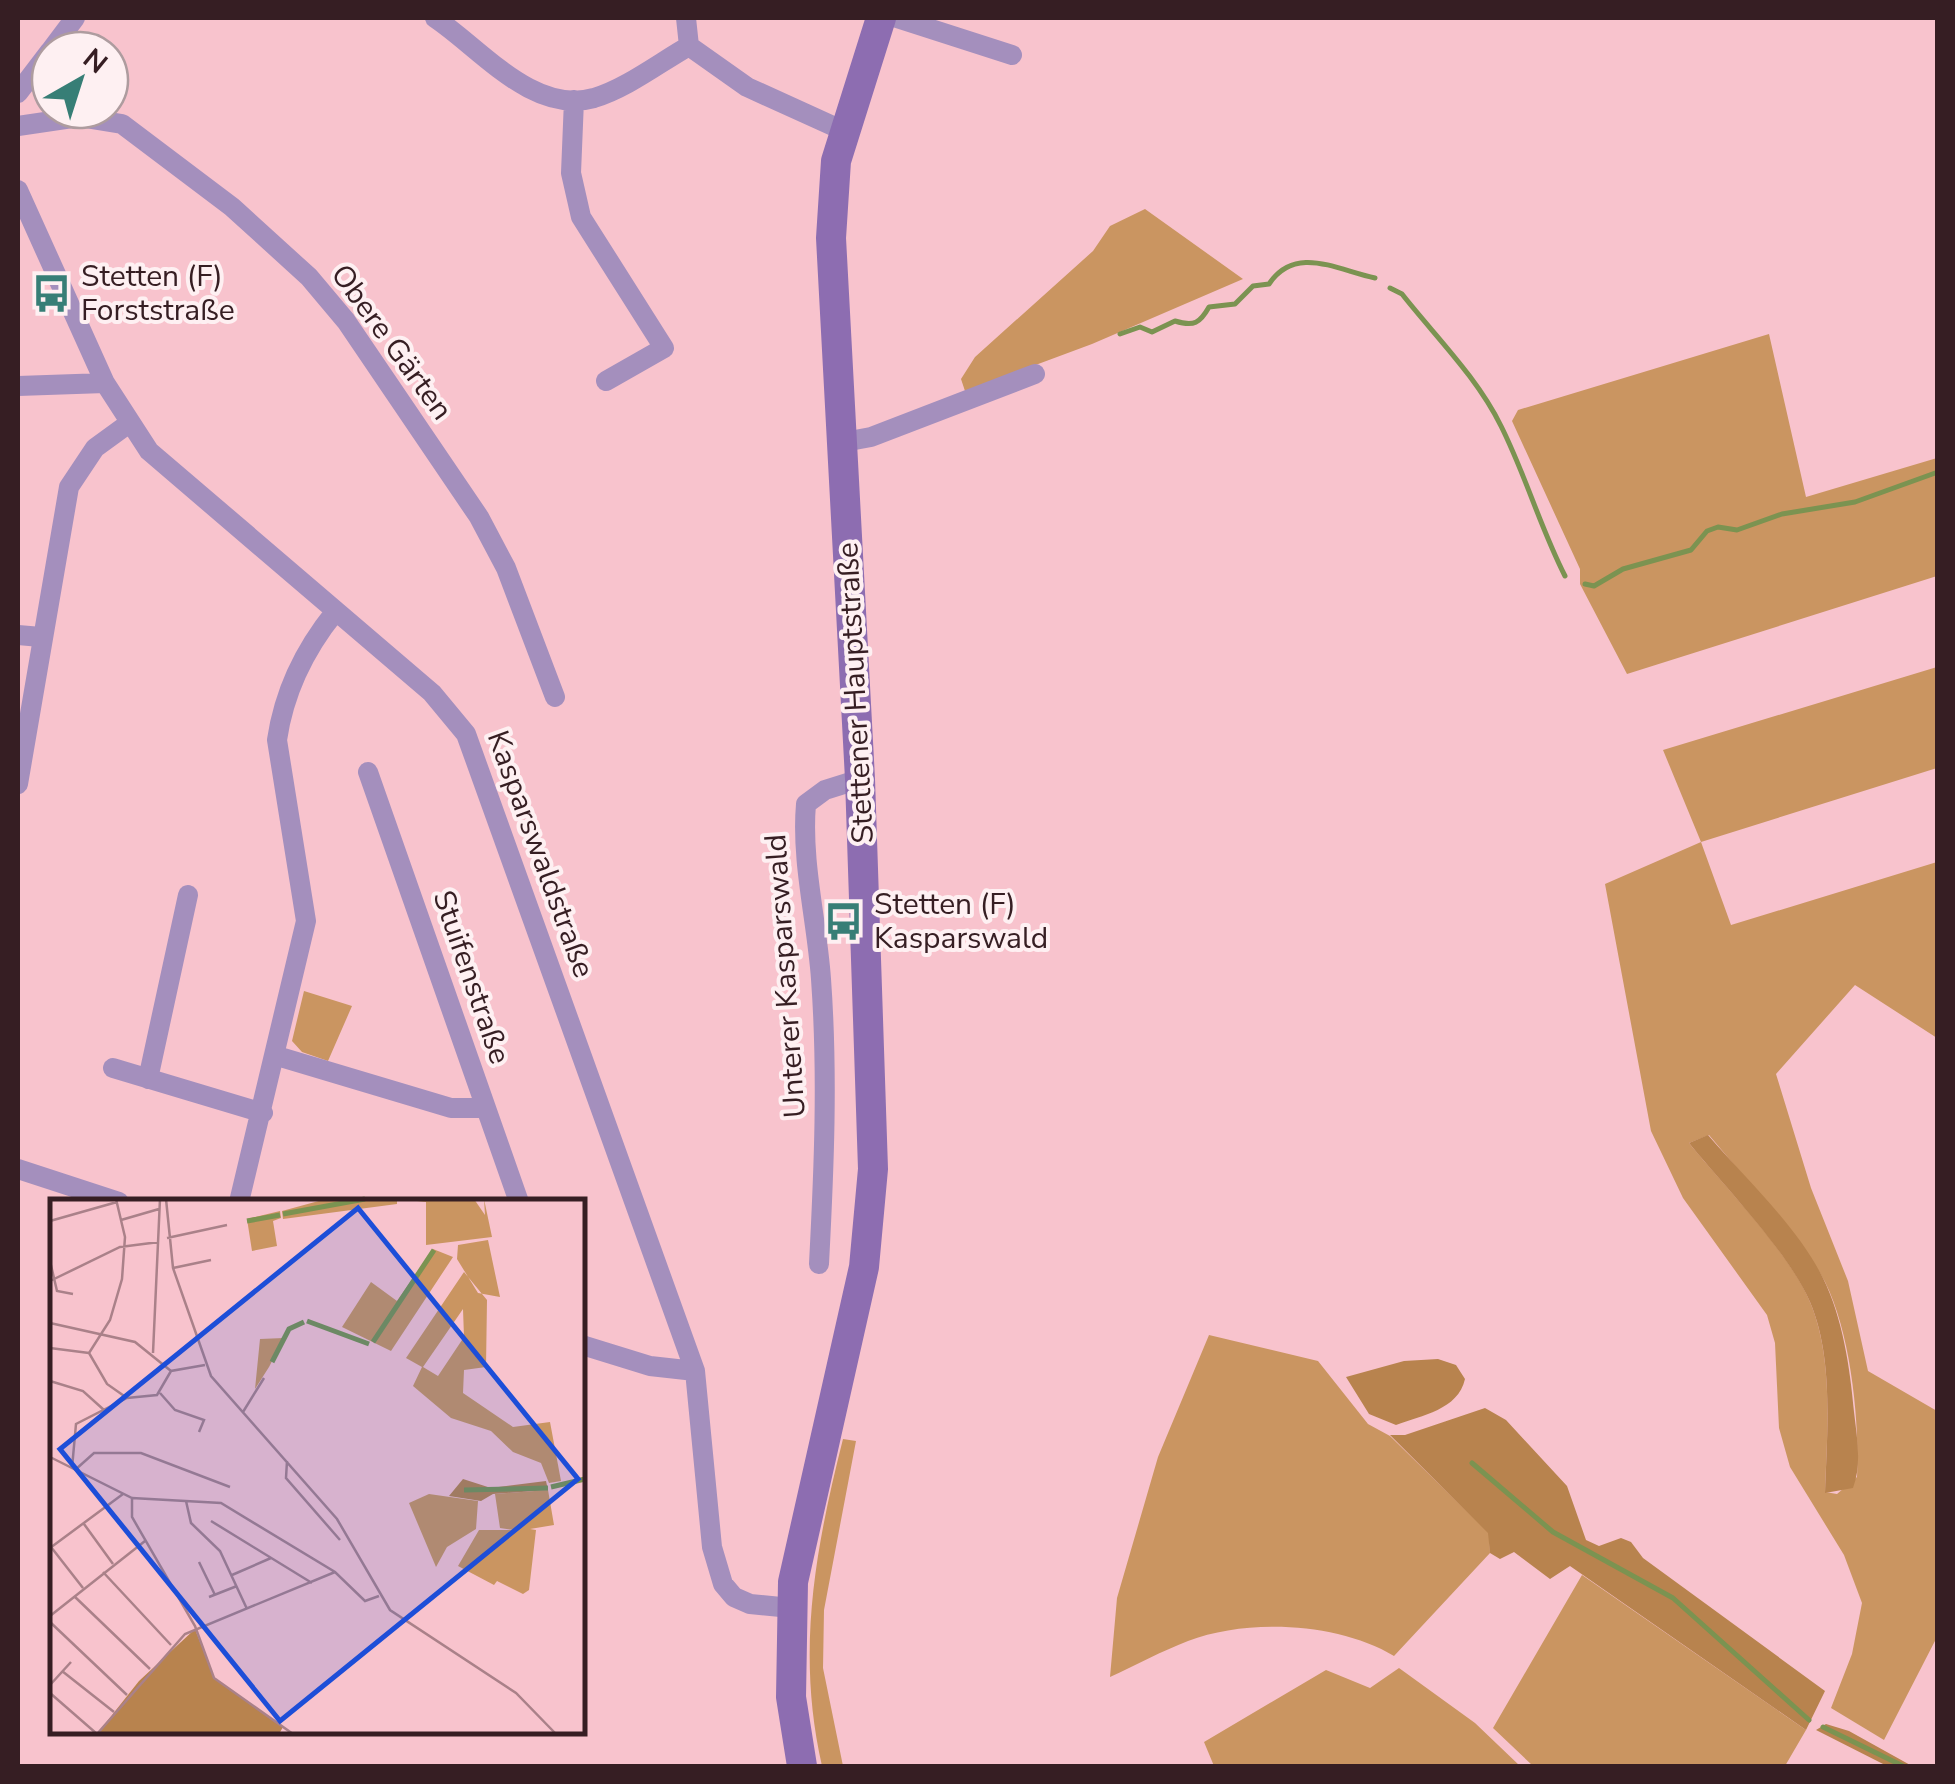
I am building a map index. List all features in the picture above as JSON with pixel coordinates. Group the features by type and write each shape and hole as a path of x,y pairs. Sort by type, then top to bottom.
{"street":[{"path":"435,18 528,87 574,100 615,89 689,46"},
{"path":"686,18 689,46 746,87 844,131"},
{"name":"Stettener Hauptstraße","path":"802,1766 791,1697 791,1608 808,1511 864,1268 871,1206 871,1028 831,238 836,161 881,18"},
{"path":"897,18 1012,55"},
{"path":"574,100 571,173 581,216 664,348 606,381"},
{"name":"Obere Gärten","path":"18,126 79,117 122,124 232,207 309,277 346,321 479,518 506,568 555,697"},
{"name":"Kasparswaldstraße","path":"18,190 105,383 128,424 172,473 432,693 452,714 475,752 695,1371 712,1547 723,1584 734,1598 750,1604 791,1608"},
{"path":"844,442 871,437 1035,374"},
{"path":"18,386 105,383"},
{"path":"18,784 69,486 95,448 128,424"},
{"path":"240,1199 277,1056 306,921 277,740 296,673 335,612"},
{"path":"18,635 41,637"},
{"name":"Stuifenstraße","path":"368,772 518,1199"},
{"name":"Unterer Kasparswald","path":"818,1264 826,1076 821,975 803,839 806,804 825,790 860,779"},
{"path":"148,1078 188,895"},
{"path":"277,1056 451,1108 486,1108"},
{"path":"113,1068 263,1113"},
{"path":"18,1169 110,1199"},
{"path":"585,1345 650,1366 695,1371"}],"shaded area":[{"path":"1145,209 1243,279 1092,344 965,391 961,379 975,357 1093,251 1110,226"},
{"path":"1769,334 1806,497 1937,458 1937,576 1627,674 1580,584 1580,569 1512,421 1518,410"},
{"path":"1937,667 1937,768 1701,842 1663,750"},
{"path":"1701,842 1731,925 1937,862 1937,1038 1855,985 1776,1074 1811,1188 1848,1281 1868,1371 1937,1411 1937,1637 1884,1740 1831,1708 1852,1654 1862,1603 1844,1555 1790,1467 1779,1428 1775,1343 1767,1315 1683,1198 1651,1131 1605,884","holes":["1709,1135 1808,1255 1839,1318 1855,1400 1858,1454 1857,1477 1837,1494 1825,1492 1827,1396 1818,1324 1788,1263 1689,1143"]},
{"path":"304,991 352,1006 328,1061 302,1052 292,1041"},
{"path":"1708,1135 1799,1240 1830,1294 1845,1344 1852,1395 1858,1451 1853,1488 1825,1493 1826,1371 1810,1302 1772,1241 1689,1143"},
{"path":"1209,1335 1318,1361 1368,1424 1390,1436 1489,1533 1490,1553 1394,1656 1347,1636 1265,1627 1188,1641 1110,1677 1117,1598 1158,1457"},
{"path":"1438,1359 1456,1365 1465,1379 1461,1389 1438,1410 1396,1425 1369,1414 1346,1377 1404,1361"},
{"path":"1485,1408 1506,1420 1567,1486 1586,1540 1599,1546 1621,1538 1631,1542 1643,1558 1825,1691 1806,1730 1570,1566 1550,1579 1514,1552 1500,1559 1490,1553 1488,1533 1390,1435 1405,1435"},
{"path":"843,1439 856,1441 824,1610 823,1668 843,1766 822,1766 810,1682 812,1601 824,1521"},
{"path":"1582,1575 1806,1730 1785,1766 1533,1766 1493,1728"},
{"path":"1399,1668 1475,1723 1520,1766 1214,1766 1204,1742 1326,1670 1370,1688"},
{"path":"1826,1724 1849,1731 1912,1766 1887,1766 1816,1730"}],"waterway":[{"path":"1120,334 1140,327 1152,332 1175,321 1196,322 1209,307 1235,304 1253,286 1269,284 1291,265 1317,263 1375,278"},
{"path":"1390,288 1402,294 1491,408 1565,576"},
{"path":"1585,584 1594,586 1623,569 1691,550 1707,531 1718,527 1737,530 1782,514 1855,502 1938,472"},
{"path":"1472,1463 1553,1532 1673,1598 1809,1720"},
{"path":"1823,1727 1903,1766"}],"place":[{"name":"Stetten (F) Forststraße","path":"51,293"},
{"name":"Stetten (F) Kasparswald","path":"844,921"}]}
